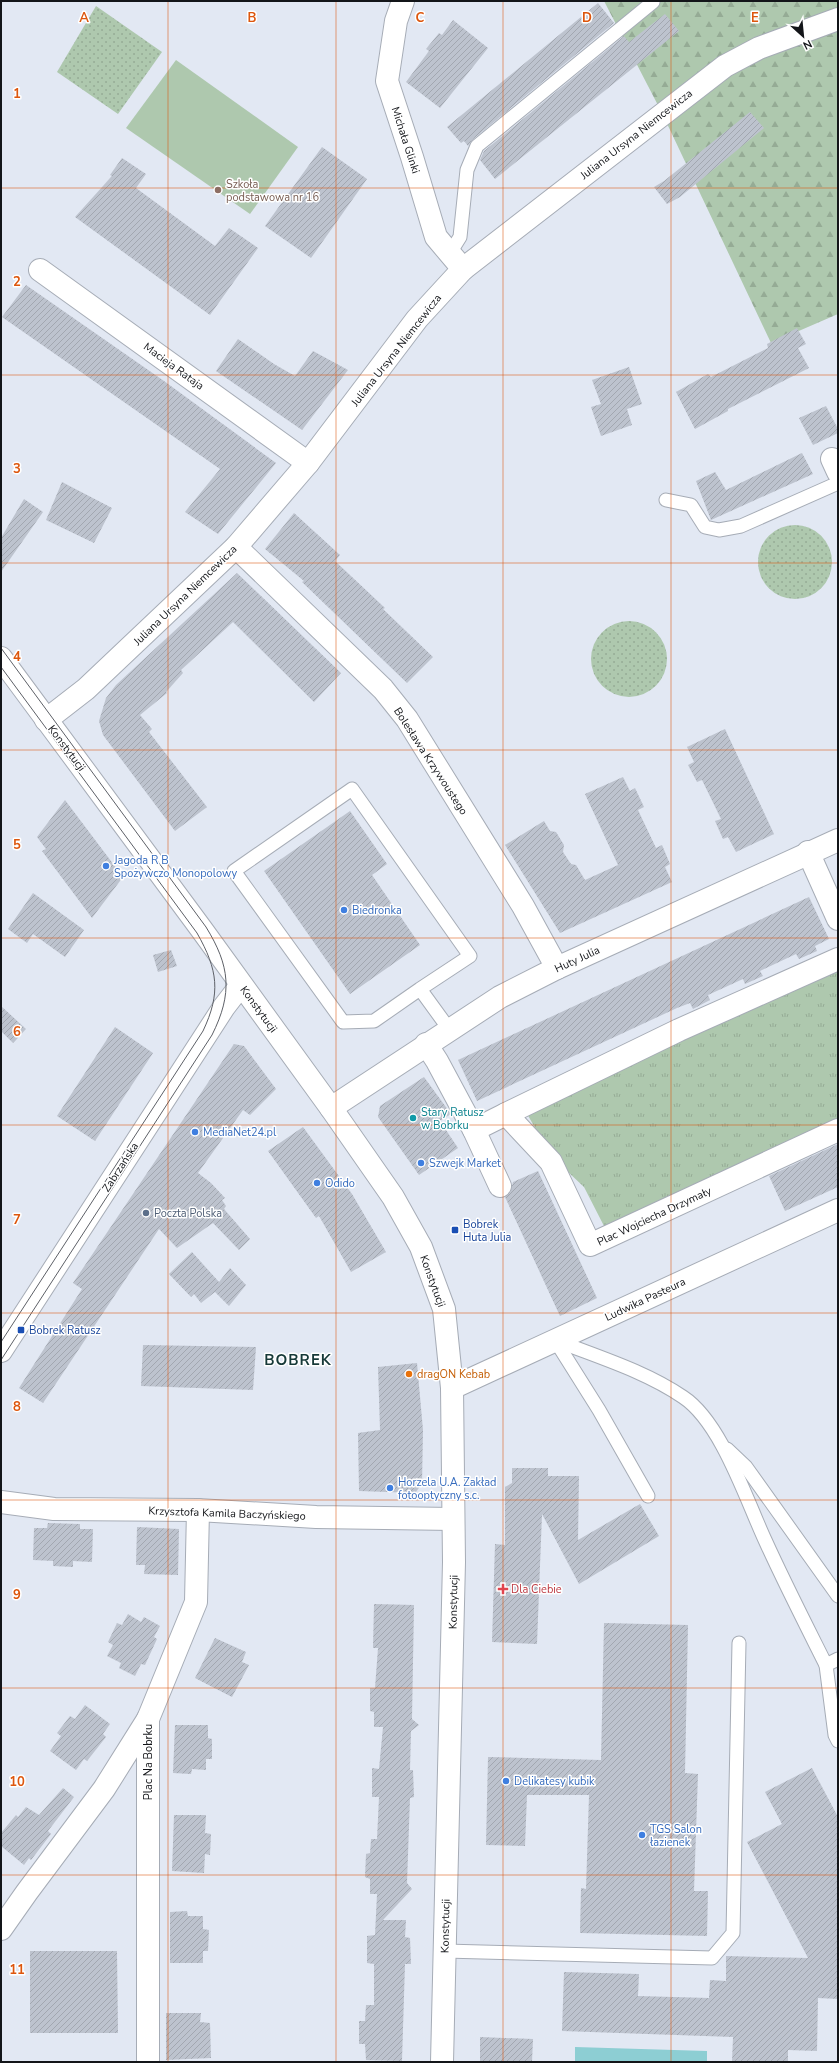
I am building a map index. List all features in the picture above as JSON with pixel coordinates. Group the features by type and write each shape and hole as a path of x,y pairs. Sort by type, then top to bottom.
{"street":[{"name":"Michała Glinki","path":"403,1 396,21 387,81 412,157 436,238 456,261"},
{"name":"Juliana Ursyna Niemcewicza","path":"46,720 86,689 236,546 308,463 417,319 456,261 724,66 759,48 838,19"},
{"name":"Macieja Rataja","path":"40,270 308,463"},
{"name":"Bolesława Krzywoustego","path":"236,546 383,689 407,719 523,906 557,968"},
{"name":"Konstytucji","path":"1,658 331,1108 393,1198 421,1246 444,1309 452,1388 454,1562 442,2062"},
{"name":"Huty Julia","path":"331,1108 426,1044 500,997 557,968 808,852 838,840"},
{"path":"808,852 838,919"},
{"path":"474,1130 679,1030 838,959"},
{"name":"Zabrzańska","path":"1,1351 216,1020 241,985"},
{"path":"426,1044 437,1061 474,1130 500,1186"},
{"name":"Plac Wojciecha Drzymały","path":"506,1114 551,1162 590,1245 838,1130"},
{"name":"Ludwika Pasteura","path":"452,1388 838,1210"},
{"name":"Krzysztofa Kamila Baczyńskiego","path":"1,1502 54,1510 198,1510 316,1517 453,1519"},
{"path":"148,1718 196,1602 198,1510"},
{"name":"Plac Na Bobrku","path":"1,1929 104,1789 148,1718"},
{"name":"Plac Na Bobrku","path":"148,1718 148,2062"}],"lane":[{"path":"456,261 467,170 477,146 653,2"},
{"path":"666,500 691,505 705,527 719,530 741,526 838,482"},
{"path":"352,789 470,956 420,988 374,1021 343,1022 234,872 352,789"},
{"path":"420,988 449,1029"},
{"path":"555,1340 647,1377 683,1397 700,1412 722,1445 765,1541 826,1665 835,1735 838,1741"},
{"path":"555,1340 599,1410 648,1496"},
{"path":"722,1445 746,1467 838,1596"},
{"path":"445,1951 712,1958 733,1933 739,1643"},
{"path":"826,1665 838,1660"}],"green space":[{"path":"604,1 838,1 838,314 771,343 662,113"},
{"path":"96,6 162,52 118,114 57,72"},
{"path":"176,60 298,147 250,214 126,128"},
{"path":"788,525 802,525 816,531 826,541 832,555 832,569 826,583 816,593 802,599 788,599 774,593 764,583 758,569 758,555 764,541 774,531"},
{"path":"622,621 636,621 650,627 661,638 667,652 667,666 664,674 656,686 650,691 636,697 622,697 608,691 597,680 591,666 591,652 597,638 608,627"},
{"path":"838,967 838,1118 604,1226 584,1187 551,1156 526,1112"}],"water":[{"path":"575,2047 707,2051 707,2062 575,2062"}],"building":[{"path":"598,3 614,23 472,140 468,146 464,141 461,143 447,127"},
{"path":"665,14 679,31 495,179 480,160 484,151 624,36 629,42"},
{"path":"453,20 488,48 440,108 406,82 429,51 426,49 439,33 442,35"},
{"path":"750,112 764,128 680,197 667,204 654,187 664,181"},
{"path":"322,147 367,179 311,258 265,226"},
{"path":"122,158 146,174 136,188 215,246 229,228 258,248 210,315 75,217 112,176 110,175"},
{"path":"26,285 164,381 276,463 218,534 185,512 220,469 2,317"},
{"path":"797,328 806,344 798,348 809,368 728,409 728,411 695,429 676,392 708,374 711,377 768,348 767,344"},
{"path":"238,339 274,364 295,376 313,351 348,370 302,430 216,371"},
{"path":"629,367 642,404 627,409 632,425 601,436 591,407 601,404 592,380"},
{"path":"826,406 838,429 838,433 813,445 799,418"},
{"path":"802,453 813,474 711,520 696,481 715,472 726,490"},
{"path":"62,482 112,508 94,543 46,520"},
{"path":"24,499 43,512 1,572 1,538"},
{"path":"294,513 340,555 335,561 385,608 383,609 433,657 407,683 302,582 304,581 265,549"},
{"path":"237,573 341,673 314,702 233,622 181,670 183,673 166,692 167,693 140,715 152,729 149,732 207,807 175,831 103,735 99,721 106,698 116,685"},
{"path":"725,729 774,834 736,852 728,837 723,839 715,821 721,819 702,780 697,782 688,765 694,762 687,747"},
{"path":"623,777 630,791 635,788 644,807 638,810 656,848 662,845 670,864 665,867 672,882 560,933 505,845 544,821 550,831 556,832 564,845 563,852 571,864 576,865 585,880 618,865 585,794"},
{"path":"65,800 123,877 92,918 42,851 46,849 37,837"},
{"name":"Biedronka","path":"350,811 387,864 372,875 420,945 350,994 264,871"},
{"path":"33,893 84,930 65,957 33,934 27,943 8,929"},
{"path":"809,897 829,939 815,946 817,951 799,959 796,954 760,971 763,976 745,984 743,979 708,995 710,1000 693,1009 690,1003 677,1008 477,1101 458,1060"},
{"path":"171,950 177,966 158,972 153,955"},
{"path":"1,1006 26,1029 13,1043 1,1031"},
{"path":"115,1027 153,1053 95,1141 57,1116"},
{"path":"234,1044 244,1046 276,1089 250,1115 243,1110 198,1173 211,1183 225,1198 222,1200 226,1206 224,1209 250,1239 239,1250 213,1223 177,1248 159,1229 43,1403 19,1388 82,1289 73,1283"},
{"path":"424,1077 451,1114 440,1121 458,1148 419,1175 378,1117 380,1106"},
{"path":"303,1127 352,1194 386,1252 351,1272 319,1216 316,1218 268,1151"},
{"path":"838,1144 838,1187 785,1211 769,1176"},
{"path":"538,1171 597,1298 560,1316 505,1197 510,1193 513,1182"},
{"path":"192,1252 219,1282 230,1268 246,1285 229,1306 215,1292 201,1303 194,1294 191,1297 169,1274"},
{"path":"143,1345 256,1347 253,1390 141,1386"},
{"path":"417,1363 423,1430 422,1484 415,1493 359,1491 358,1433 380,1430 378,1367"},
{"path":"512,1468 548,1468 548,1476 579,1476 578,1540 640,1504 659,1536 579,1584 542,1514 537,1644 492,1642 495,1544 505,1545 505,1487 512,1483"},
{"path":"48,1523 80,1524 80,1529 93,1529 92,1562 73,1561 73,1567 53,1566 53,1561 33,1560 34,1528 47,1528"},
{"path":"137,1527 179,1529 178,1575 144,1574 145,1565 136,1565"},
{"path":"374,1604 414,1605 412,1719 419,1725 411,1731 410,1770 413,1770 414,1797 410,1798 407,1883 412,1889 383,1920 406,1920 405,1937 410,1938 411,1964 405,1964 402,2061 366,2060 365,2044 359,2044 359,2021 365,2021 366,2005 374,2005 374,1964 367,1963 367,1936 375,1935 377,1894 370,1894 370,1879 365,1877 366,1854 370,1853 371,1839 377,1839 379,1797 372,1797 372,1768 379,1769 383,1727 374,1727 374,1712 370,1711 370,1688 375,1688 378,1648 373,1648"},
{"path":"128,1614 141,1622 144,1617 160,1626 154,1637 157,1639 145,1665 141,1664 135,1676 119,1668 121,1663 107,1656 113,1645 108,1642 117,1623 122,1625"},
{"path":"604,1623 688,1625 685,1773 698,1774 694,1891 708,1891 707,1936 580,1933 581,1888 586,1889 589,1795 527,1795 525,1846 486,1845 488,1757 601,1760"},
{"path":"215,1638 246,1652 242,1662 249,1665 232,1697 195,1678"},
{"path":"85,1705 110,1724 103,1734 106,1737 87,1761 84,1759 76,1770 50,1751 61,1736 57,1733 70,1716 75,1719"},
{"path":"175,1725 208,1725 208,1738 212,1739 212,1759 206,1759 206,1770 192,1769 191,1774 173,1773"},
{"path":"812,1768 838,1817 838,1999 818,1998 817,2051 788,2050 788,2062 732,2062 733,2037 562,2031 564,1972 639,1974 638,1996 709,1998 710,1980 726,1981 726,1956 808,1958 747,1842 782,1824 765,1792"},
{"path":"63,1788 74,1797 48,1831 51,1834 31,1860 29,1858 24,1865 1,1846 1,1833 16,1815 18,1817 26,1807 39,1815"},
{"path":"174,1815 206,1815 205,1833 211,1834 210,1855 205,1854 204,1873 172,1871"},
{"path":"187,1911 188,1916 203,1916 203,1929 209,1930 208,1951 203,1951 203,1963 170,1963 170,1912"},
{"path":"30,1951 117,1951 118,2033 30,2033"},
{"path":"166,2013 201,2013 200,2022 210,2023 211,2058 166,2060"},
{"path":"480,2037 533,2039 532,2062 480,2062"}],"tram line":[{"path":"1,648 206,927 220,954 226,980 226,993 223,1006 219,1020 212,1035 1,1360"},
{"path":"1,667 197,933 209,959 215,982 213,1005 203,1031 1,1342"}],"place":[{"name":"Szkoła podstawowa nr 16","path":"218,190"},
{"name":"Jagoda R B Spożywczo Monopolowy","path":"106,866"},
{"name":"Biedronka","path":"344,910"},
{"name":"Stary Ratusz w Bobrku","path":"413,1118"},
{"name":"MediaNet24.pl","path":"195,1132"},
{"name":"Szwejk Market","path":"421,1163"},
{"name":"Odido","path":"317,1183"},
{"name":"Poczta Polska","path":"146,1213"},
{"name":"Bobrek Huta Julia","path":"455,1230"},
{"name":"Bobrek Ratusz","path":"21,1330"},
{"name":"dragON Kebab","path":"409,1374"},
{"name":"Horzela U.A. Zakład fotooptyczny s.c.","path":"390,1488"},
{"name":"Dla Ciebie","path":"503,1589"},
{"name":"Delikatesy kubik","path":"506,1781"},
{"name":"TGS Salon łazienek","path":"642,1835"}],"district":[{"name":"BOBREK","path":"298,1360"}]}
